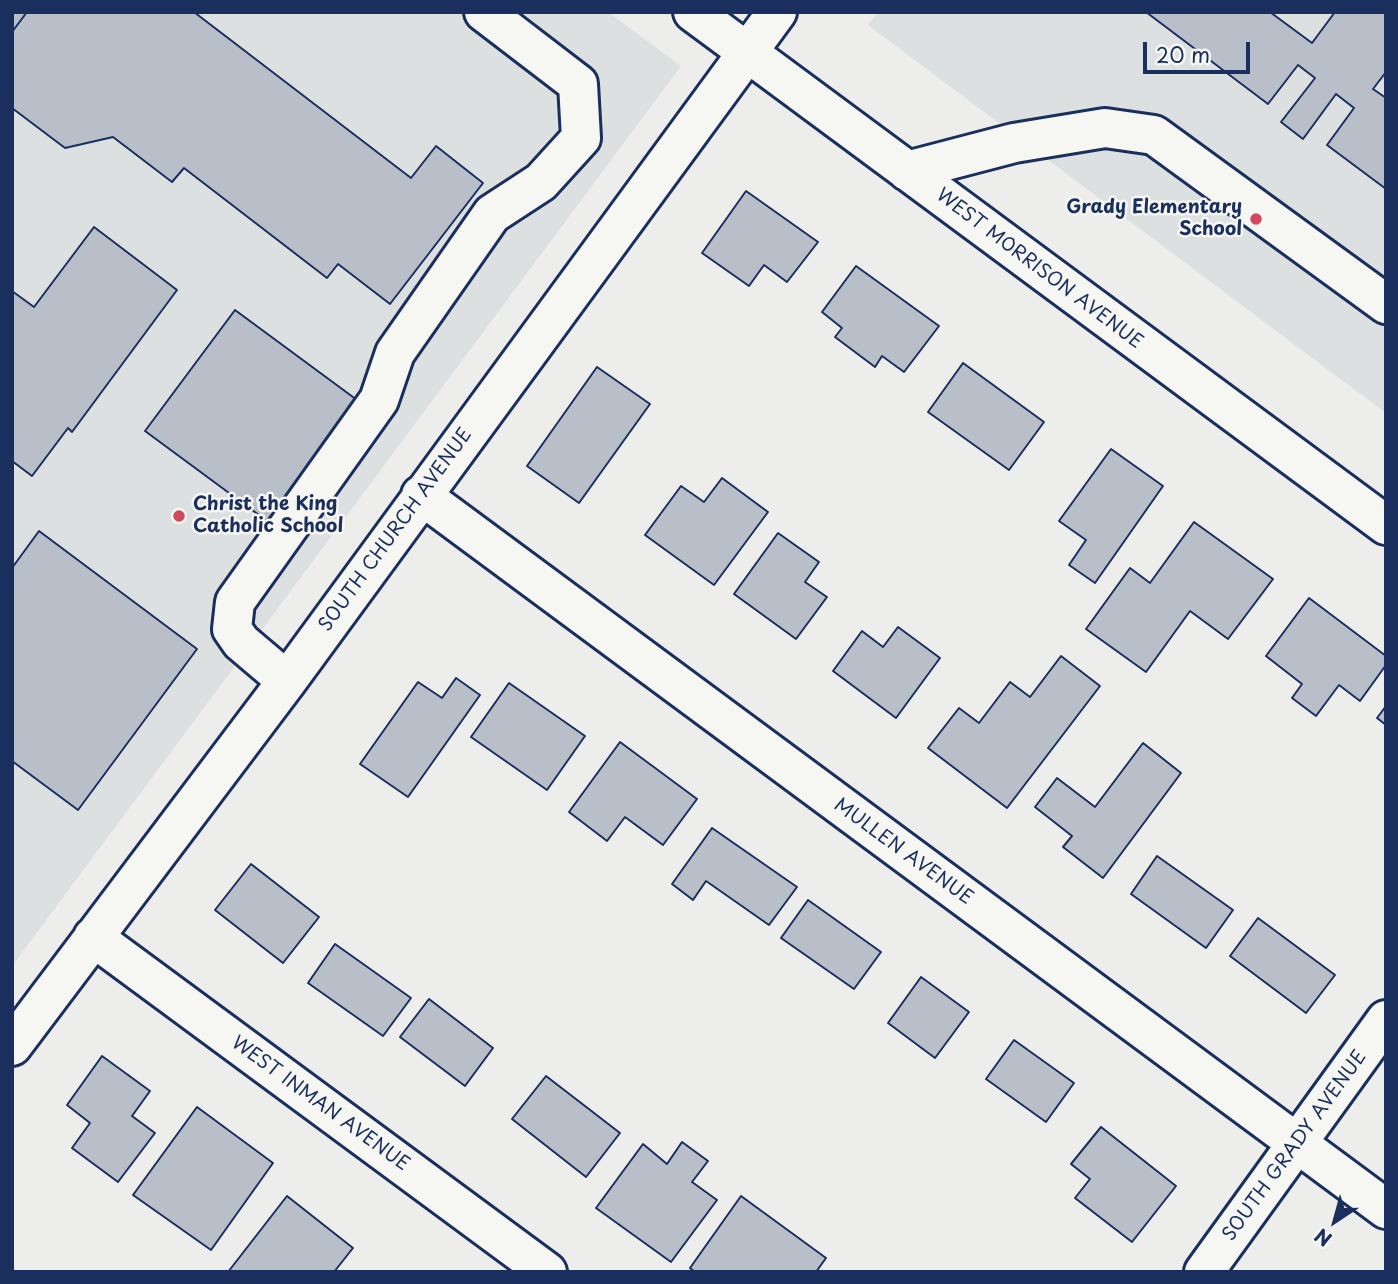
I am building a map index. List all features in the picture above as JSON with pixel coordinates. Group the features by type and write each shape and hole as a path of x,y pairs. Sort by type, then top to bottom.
{"street":[{"path":"287,681 241,642 232,629 234,602 379,400 395,353 492,214 541,182 581,138 578,84 484,12"},
{"name":"WEST MORRISON AVENUE","path":"693,12 1386,525"},
{"name":"SOUTH CHURCH AVENUE","path":"12,1046 287,681 777,12"},
{"path":"907,171 1014,143 1105,128 1154,135 1386,304"},
{"name":"MULLEN AVENUE","path":"421,495 1386,1209"},
{"name":"WEST INMAN AVENUE","path":"93,937 547,1272"},
{"name":"SOUTH GRADY AVENUE","path":"1204,1272 1386,1020"}],"shaded area":[{"name":"Christ the King Catholic School","path":"12,12 608,12 681,66 12,966"},
{"name":"Grady Elementary School","path":"878,12 1386,12 1386,413 868,25"}],"building":[{"path":"12,12 27,12 12,32"},
{"path":"27,12 194,12 411,178 436,146 483,183 390,304 338,264 327,278 184,168 172,182 113,137 65,148 12,108 12,32"},
{"path":"1146,12 1270,12 1312,43 1335,12 1386,12 1386,72 1373,89 1386,98 1386,189 1327,145 1354,108 1336,94 1303,139 1281,122 1315,78 1298,65 1268,104"},
{"path":"746,191 818,242 787,282 764,265 749,286 702,253"},
{"path":"94,227 177,290 72,432 68,428 32,476 12,461 12,291 34,307"},
{"path":"856,266 939,326 904,372 882,356 875,367 835,337 842,328 822,312"},
{"path":"235,310 357,400 267,521 145,431"},
{"path":"963,363 1044,422 1009,470 928,412"},
{"path":"597,367 650,404 579,503 527,466"},
{"path":"1111,449 1163,486 1095,583 1069,565 1086,540 1059,521"},
{"path":"722,478 768,512 714,585 645,535 681,486 704,502"},
{"path":"1194,522 1273,579 1228,639 1190,611 1146,672 1086,629 1130,568 1150,583"},
{"path":"39,531 197,649 78,810 12,761 12,568"},
{"path":"778,533 819,562 805,582 827,597 796,639 734,594"},
{"path":"1309,598 1386,656 1386,665 1360,701 1339,685 1316,716 1292,698 1302,684 1266,656"},
{"path":"898,627 940,658 896,718 833,671 862,631 883,647"},
{"path":"1061,656 1100,686 1007,808 928,748 959,708 979,723 1010,682 1030,697"},
{"path":"456,678 480,695 408,797 360,764 418,682 442,698"},
{"path":"509,683 585,736 547,790 471,737"},
{"path":"1386,706 1386,725 1377,718"},
{"path":"620,742 697,799 663,845 625,817 607,841 569,812"},
{"path":"1143,743 1181,773 1103,878 1063,847 1072,836 1035,807 1057,778 1095,807"},
{"path":"712,828 797,887 769,925 706,881 693,900 672,884"},
{"path":"1157,856 1233,910 1206,948 1131,894"},
{"path":"251,864 319,917 283,963 215,910"},
{"path":"808,900 881,952 854,989 781,938"},
{"path":"1258,918 1335,975 1306,1013 1230,956"},
{"path":"335,944 411,998 383,1036 308,983"},
{"path":"921,977 969,1012 935,1058 888,1023"},
{"path":"429,999 493,1048 465,1086 400,1037"},
{"path":"1014,1040 1074,1083 1046,1122 986,1079"},
{"path":"102,1056 150,1091 132,1116 155,1133 118,1182 72,1148 90,1123 67,1105"},
{"path":"546,1076 620,1133 586,1177 512,1119"},
{"path":"197,1107 273,1163 211,1250 133,1195"},
{"path":"1101,1127 1176,1186 1132,1242 1075,1198 1090,1179 1071,1164"},
{"path":"682,1142 708,1161 692,1182 717,1200 671,1262 596,1208 643,1144 667,1164"},
{"path":"287,1196 353,1248 334,1272 228,1272"},
{"path":"741,1196 826,1258 816,1272 695,1272 690,1268"}],"place":[{"name":"Grady Elementary School","path":"1256,219"},
{"name":"Christ the King Catholic School","path":"179,516"}]}
